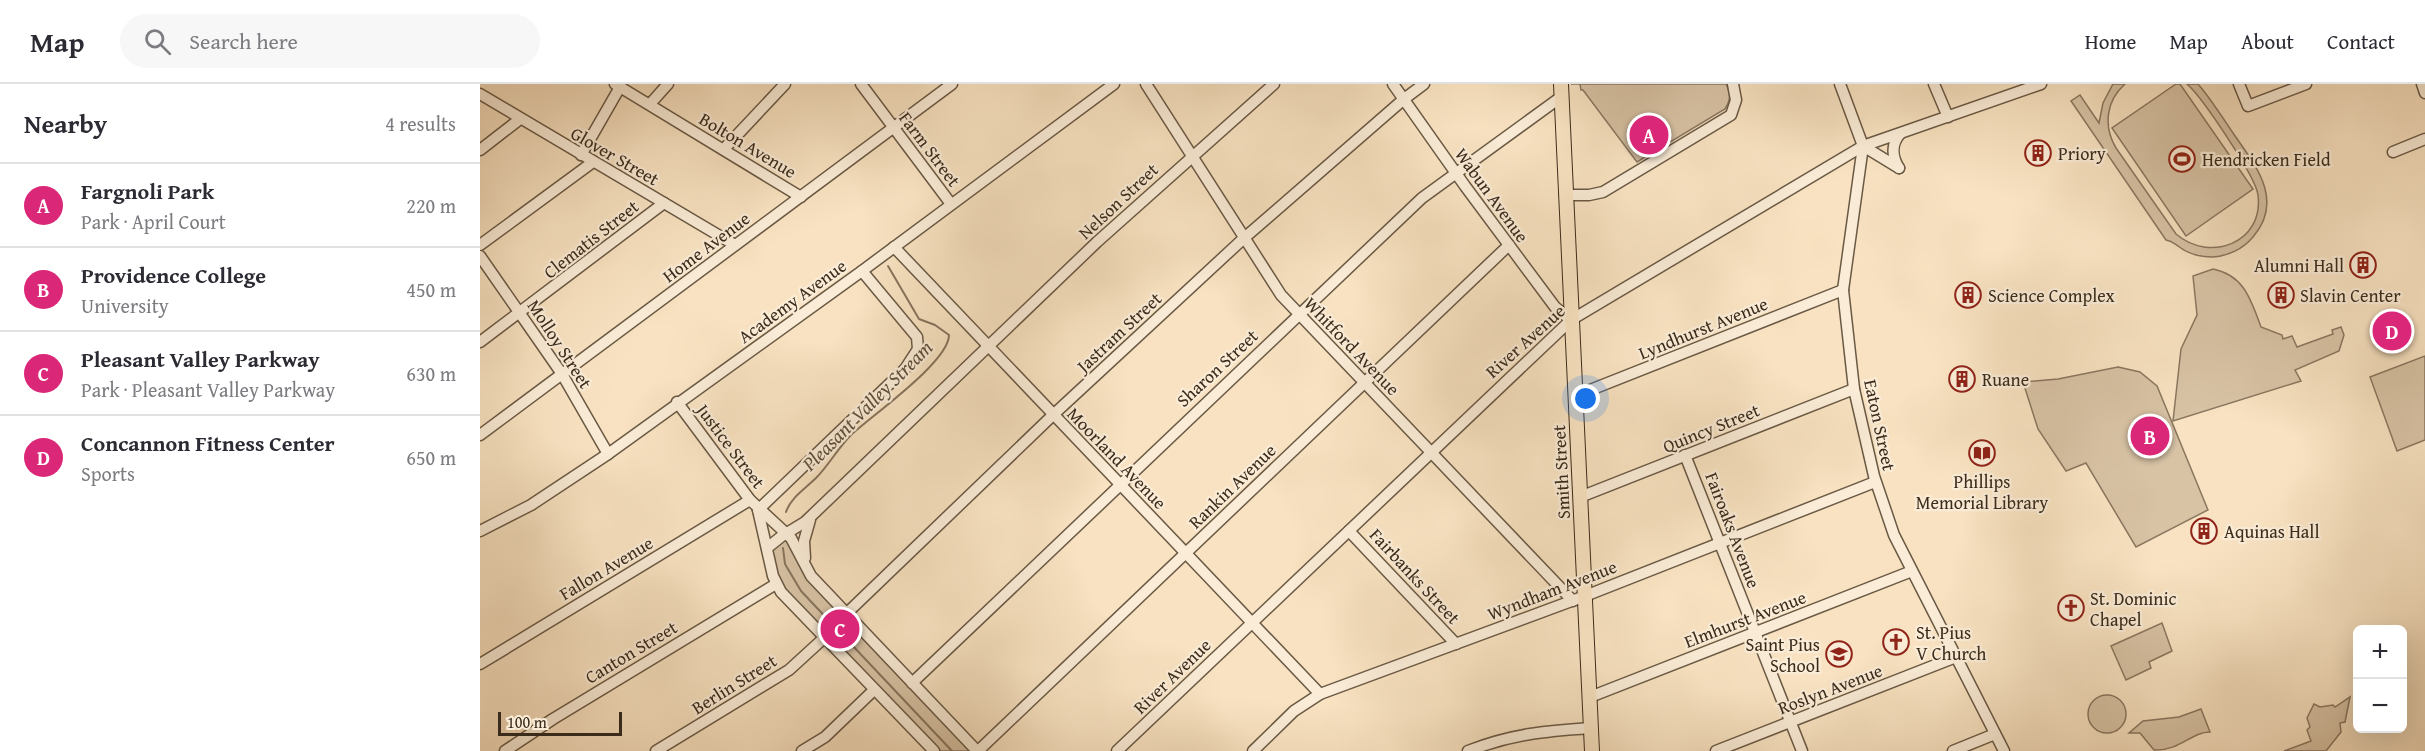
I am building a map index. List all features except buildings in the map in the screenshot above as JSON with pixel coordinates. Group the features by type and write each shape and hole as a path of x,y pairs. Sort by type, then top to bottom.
{"main road":[{"name":"Smith Street","path":"1561,90 1580,497 1579,598 1590,697 1592,751"}],"street":[{"path":"650,104 669,84"},
{"path":"724,149 785,84"},
{"name":"Farm Street","path":"861,84 951,204"},
{"name":"Home Avenue","path":"480,435 952,84"},
{"name":"Academy Avenue","path":"480,531 531,505 608,454 677,402 862,271 1114,84"},
{"name":"Whitford Avenue","path":"1146,84 1281,295 1431,452 1579,598"},
{"name":"Nelson Street","path":"766,548 811,517 1097,242 1274,84"},
{"name":"Wabun Avenue","path":"1393,84 1455,173 1558,310 1571,320"},
{"name":"Jastram Street","path":"846,614 1053,415 1243,238 1424,84"},
{"path":"1566,195 1589,195 1603,192 1731,115 1736,100 1733,84"},
{"name":"Eaton Street","path":"1840,84 1863,146 1844,290 1854,389 1875,482 1891,528 2004,751"},
{"path":"1934,84 1948,117"},
{"name":"River Avenue","path":"1117,751 1571,320 1863,146 2041,84"},
{"path":"2239,84 2248,106 2306,84"},
{"path":"2422,84 2425,93"},
{"path":"581,155 618,85"},
{"name":"Bolton Avenue","path":"618,85 801,197"},
{"name":"Sharon Street","path":"912,683 1422,198 1561,90"},
{"name":"Glover Street","path":"480,94 735,245"},
{"path":"480,150 520,119"},
{"path":"1863,146 1899,168 1893,150 1895,140 1900,134"},
{"path":"2393,152 2425,139"},
{"path":"480,245 593,162"},
{"name":"Clematis Street","path":"480,342 664,203"},
{"name":"Rankin Avenue","path":"978,751 1509,245"},
{"name":"Moorland Avenue","path":"894,247 1320,694"},
{"name":"Molloy Street","path":"480,256 562,374 608,454"},
{"path":"758,510 905,369 918,349 917,337 862,271"},
{"name":"Lyndhurst Avenue","path":"1575,396 1844,290"},
{"name":"Quincy Street","path":"1580,497 1854,389"},
{"name":"Justice Street","path":"677,402 758,510"},
{"name":"Fairoaks Avenue","path":"1686,455 1802,751"},
{"name":"Wyndham Avenue","path":"1253,751 1294,711 1320,694 1579,598 1875,482"},
{"name":"Fallon Avenue","path":"480,664 750,500"},
{"path":"758,510 765,512 788,534 807,570 846,614 978,751"},
{"path":"758,510 776,584 788,600 931,750"},
{"path":"807,570 804,541 811,517"},
{"name":"Fairbanks Street","path":"1349,531 1456,644"},
{"name":"Elmhurst Avenue","path":"1590,697 1912,571"},
{"name":"Canton Street","path":"505,751 553,719 776,584"},
{"name":"Berlin Street","path":"656,751 789,670 824,638"},
{"name":"Roslyn Avenue","path":"1716,751 1956,657"},
{"path":"802,751 825,737 874,690"},
{"path":"1468,751 1512,736 1537,731 1592,728"},
{"path":"1953,751 1995,734"}],"shaded area":[{"path":"1580,84 1726,84 1730,96 1725,109 1637,162 1581,90"},
{"path":"2113,84 2125,84 2114,98 2108,114 2109,131 2116,148 2176,234 2190,243 2204,247 2218,247 2244,236 2258,212 2258,195 2248,172 2227,138 2187,84 2198,84 2203,90 2250,158 2267,196 2262,223 2245,245 2230,253 2208,257 2190,253 2166,240 2071,101 2080,95 2099,123 2103,103"},
{"name":"Hendricken Field","path":"2176,84 2180,84 2253,189 2186,236 2112,128"},
{"path":"2213,269 2232,277 2245,290 2261,327 2282,335 2283,339 2292,336 2297,347 2333,334 2332,330 2341,327 2344,335 2339,351 2295,370 2301,381 2173,421 2181,349 2197,315 2193,276"},
{"path":"2425,356 2425,440 2397,451 2370,377"},
{"path":"2118,367 2140,372 2157,386 2208,510 2136,547 2086,463 2066,471 2038,429 2023,382 2058,379"},
{"path":"788,534 802,568 978,751 937,751 776,584 767,548"},
{"path":"2162,623 2172,651 2149,662 2151,668 2126,680 2111,646"},
{"path":"2107,695 2120,701 2126,714 2120,727 2107,733 2094,727 2088,714 2094,701"},
{"path":"2350,697 2345,722 2340,723 2341,732 2326,751 2284,751 2311,741 2307,730 2310,727 2307,718 2314,704 2320,707 2333,705 2335,707"},
{"path":"2201,709 2210,732 2197,735 2171,748 2154,750 2140,733 2129,733 2143,721 2179,717"}],"waterway":[{"name":"Pleasant Valley Stream","path":"786,512 795,497 821,473 851,435 908,388 937,359 946,346 949,335 935,325 919,319 888,266"},
{"name":"Pleasant Valley Stream","path":"783,548 785,564 801,591 952,751"}],"place":[{"name":"Fargnoli Park","path":"1649,135"},
{"name":"Priory","path":"2038,153"},
{"name":"Hendricken Field","path":"2182,159"},
{"name":"Alumni Hall","path":"2363,265"},
{"name":"Science Complex","path":"1968,295"},
{"name":"Slavin Center","path":"2281,295"},
{"name":"Concannon Fitness Center","path":"2392,331"},
{"name":"Ruane","path":"1962,379"},
{"name":"Providence College","path":"2150,436"},
{"name":"Phillips Memorial Library","path":"1982,453"},
{"name":"Aquinas Hall","path":"2204,531"},
{"name":"St. Dominic Chapel","path":"2071,608"},
{"name":"Pleasant Valley Parkway","path":"840,629"},
{"name":"St. Pius V Church","path":"1896,642"},
{"name":"Saint Pius School","path":"1839,654"}]}
